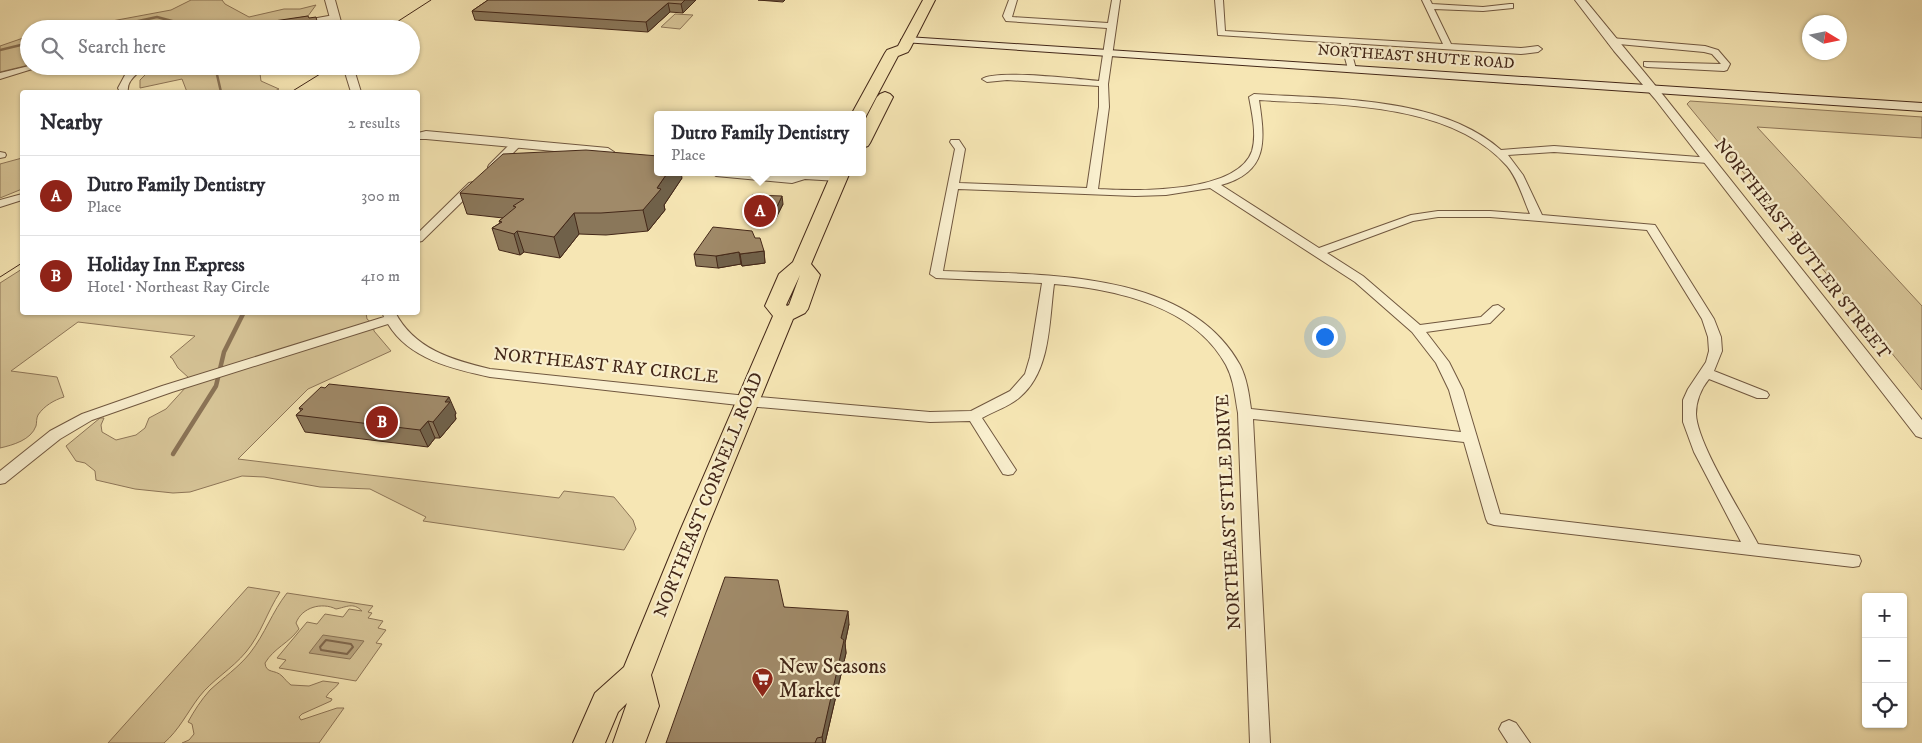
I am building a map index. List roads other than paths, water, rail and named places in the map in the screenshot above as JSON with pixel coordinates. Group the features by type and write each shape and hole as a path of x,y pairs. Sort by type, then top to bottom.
{"highway":[{"path":"861,111 892,53 905,44 929,0"},
{"path":"866,135 908,53 905,44"},
{"name":"NORTHEAST CORNELL ROAD","path":"589,743 606,703 636,675 747,401 784,315 798,308 810,275 800,266 839,176"},
{"path":"628,743 643,706 636,675"}],"main road":[{"name":"NORTHEAST SHUTE ROAD","path":"905,44 1107,53 1922,107"}],"street":[{"path":"330,0 335,20"},
{"path":"1013,0 1007,16 1009,19 1112,26"},
{"path":"1092,192 1104,107 1107,53 1116,0"},
{"path":"1219,0 1221,33 1521,51 1538,49"},
{"name":"NORTHEAST BUTLER STREET","path":"1580,0 1611,41 1652,88 1922,432"},
{"path":"1427,3 1483,9 1510,6"},
{"path":"1427,3 1448,46"},
{"path":"316,20 334,17"},
{"path":"1344,40 1352,69"},
{"path":"1611,41 1705,49 1715,52 1726,64 1724,68 1647,64"},
{"path":"0,76 20,71"},
{"path":"124,90 130,75"},
{"path":"351,75 355,90"},
{"path":"987,78 1104,84"},
{"path":"955,142 960,149 955,186 1158,193 1186,190 1213,184 1234,175 1247,166 1256,154 1259,142 1254,98 1375,106 1437,119 1466,131 1500,153 1511,164 1537,217"},
{"path":"420,136 517,143 619,158 508,152 420,144"},
{"path":"420,237 517,143"},
{"path":"1500,153 1554,148 1708,160"},
{"path":"759,176 792,179 798,176"},
{"path":"1213,184 1359,279 1417,329 1442,362 1456,390 1494,519 1853,561"},
{"name":"NORTHEAST STILE DRIVE","path":"955,186 936,274 1096,285 1126,292 1178,313 1201,328 1220,344 1233,365 1240,384 1245,413 1260,743"},
{"path":"0,204 20,198"},
{"path":"1318,252 1411,218 1464,213 1651,227 1715,333 1717,344 1715,357 1708,372 1691,396 1689,415 1698,443 1753,549"},
{"name":"NORTHEAST RAY CIRCLE","path":"389,316 408,340 450,364 467,368 515,376 747,401 930,417 974,416 1015,394 1031,375 1037,357 1048,281"},
{"path":"1417,329 1485,320 1498,309"},
{"path":"0,479 67,428 96,414 389,316"},
{"path":"1708,372 1762,395"},
{"path":"1245,413 1471,438"},
{"path":"974,416 1008,470"}],"water":[{"path":"323,635 364,641 350,659 309,653"}],"waterway":[{"path":"143,20 157,17 168,20"},
{"path":"0,50 20,45"},
{"path":"217,75 221,90"},
{"path":"173,454 216,386 224,352 242,315"}],"tram line":[{"path":"400,20 431,0"},
{"path":"294,90 318,75"},
{"path":"0,277 20,264"}],"place":[{"name":"Dutro Family Dentistry","path":"760,211"},
{"name":"Holiday Inn Express","path":"382,422"},
{"name":"New Seasons Market","path":"763,698"}]}
